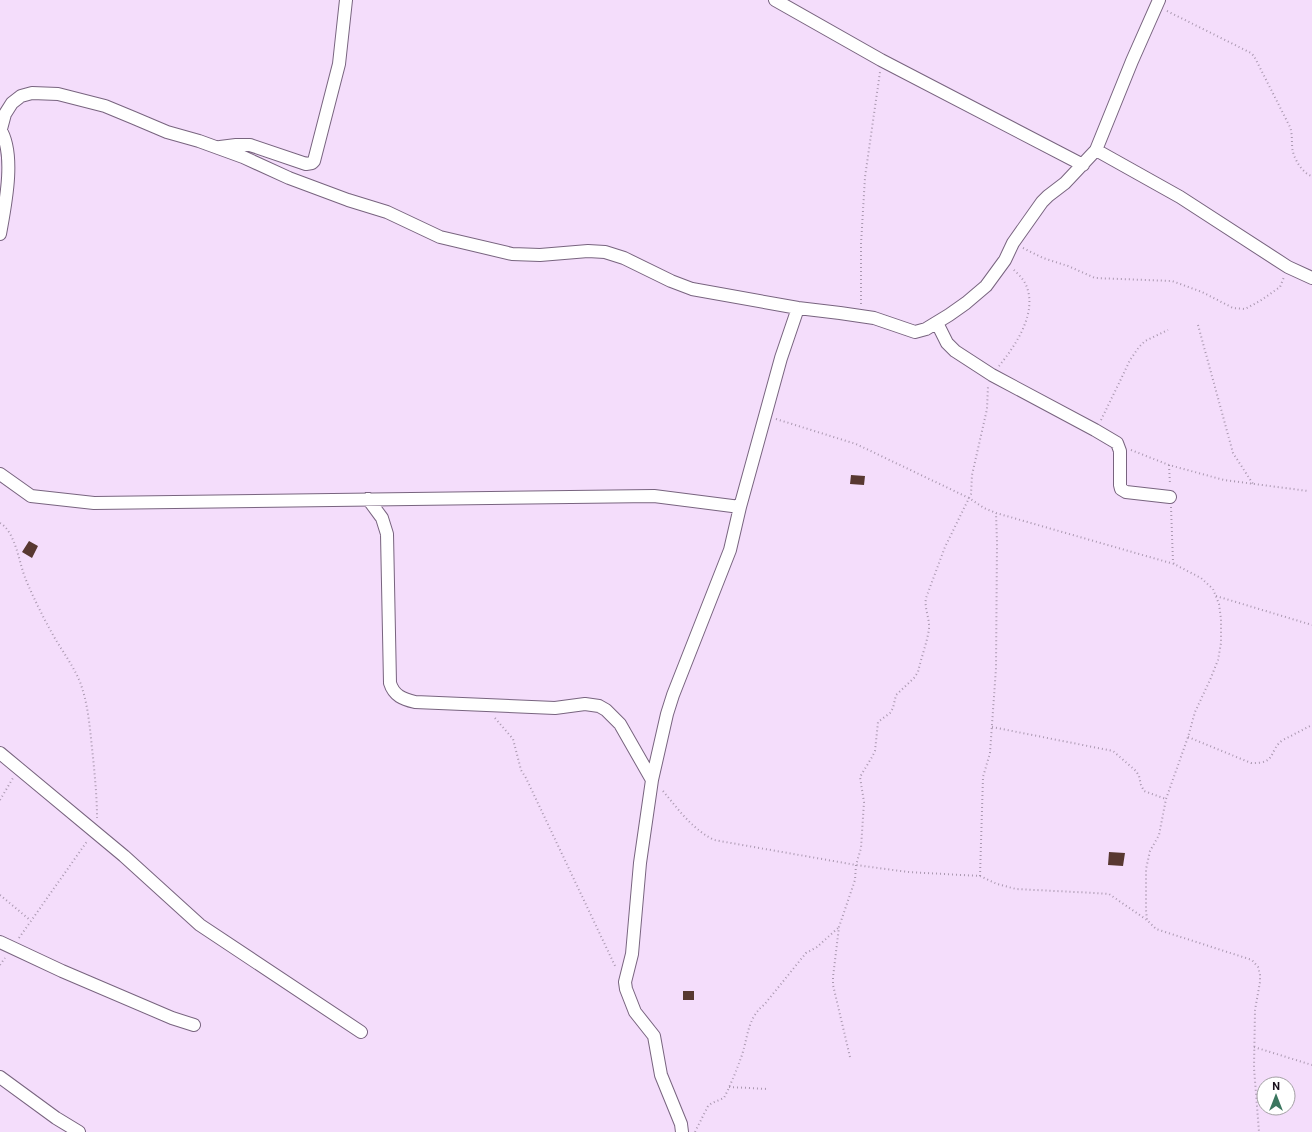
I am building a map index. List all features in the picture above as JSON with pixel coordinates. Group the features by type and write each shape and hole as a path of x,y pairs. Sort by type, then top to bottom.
{"street":[{"path":"218,148 250,145 306,164 314,161 339,64 346,0"},
{"path":"775,0 881,60 1083,164"},
{"path":"0,234 8,178 6,145 0,129 5,114 12,103 21,96 32,93 58,94 105,106 167,132 199,141 243,157 289,178 348,200 387,212 440,238 512,254 540,255 588,251 605,252 624,258 671,282 692,289 798,308 874,318 915,332 926,329 937,323 966,303 986,286 1005,260 1013,243 1042,202 1096,150 1158,3"},
{"path":"1096,150 1180,197 1288,267 1312,278"},
{"path":"682,1132 681,1124 661,1075 654,1036 635,1012 626,989 625,982 632,954 640,863 652,780 667,714 730,550 740,507 781,358 798,308"},
{"path":"937,323 949,346 990,374 1117,443 1120,451 1121,489 1126,492 1170,497"},
{"path":"0,474 31,496 94,503 654,496 740,507"},
{"path":"368,500 382,518 388,534 390,684 397,695 401,698 415,702 555,708 585,704 599,706 606,710 620,724 652,780"},
{"path":"0,753 96,832 207,930 361,1032"},
{"path":"0,942 12,949 172,1018 194,1025"},
{"path":"0,1077 56,1118 79,1132"}],"path":[{"path":"1158,3 1254,56 1290,127 1293,150 1296,158 1305,173 1312,176"},
{"path":"861,316 861,244 865,177 881,60"},
{"path":"1013,243 1043,258 1068,266 1094,278 1172,281 1202,292 1233,308 1245,309 1260,301 1280,287 1288,267"},
{"path":"850,1057 833,985 839,927 855,880 856,865 861,848 864,802 860,777 874,751 878,722 890,713 893,708 896,695 914,678 918,672 929,630 926,598 945,547 971,494 972,475 987,409 990,374 1019,339 1030,305 1026,284 1005,260"},
{"path":"1198,325 1233,453 1253,484"},
{"path":"1095,430 1138,347 1148,339 1168,330"},
{"path":"766,415 856,444 969,498 984,508 996,513 1174,564 1192,573 1213,589 1221,619 1221,643 1218,660 1198,704 1188,738 1166,799 1159,835 1150,852 1146,869 1147,920"},
{"path":"1117,443 1155,461 1224,480 1308,491"},
{"path":"1169,465 1172,558 1174,564"},
{"path":"980,876 983,777 990,753 996,668 996,513"},
{"path":"0,523 3,524 9,532 24,575 39,609 67,656 80,683 89,719 97,802 96,832 30,920 12,949"},
{"path":"1216,596 1312,625"},
{"path":"483,705 513,739 521,770 616,968"},
{"path":"1188,738 1251,763 1257,763 1264,762 1270,758 1278,743 1312,725"},
{"path":"992,726 1113,751 1136,772 1139,776 1144,791 1166,799"},
{"path":"0,800 18,768"},
{"path":"652,780 693,826 705,836 714,840 856,865 908,872 980,876 997,884 1016,889 1095,892 1109,894 1147,920 1156,929 1252,960 1258,967 1260,982 1255,1010 1254,1047 1254,1083 1259,1132"},
{"path":"0,895 30,920"},
{"path":"695,1132 708,1106 724,1098 742,1054 751,1021 758,1009 764,1005 806,953 817,947 839,927"},
{"path":"1254,1047 1312,1065"},
{"path":"729,1086 768,1089"}],"building":[{"path":"851,475 865,476 864,485 850,484"},
{"path":"29,541 38,546 32,558 22,552"},
{"path":"1109,852 1125,853 1123,866 1108,865"},
{"path":"683,991 694,991 694,1000 683,1000"}]}
